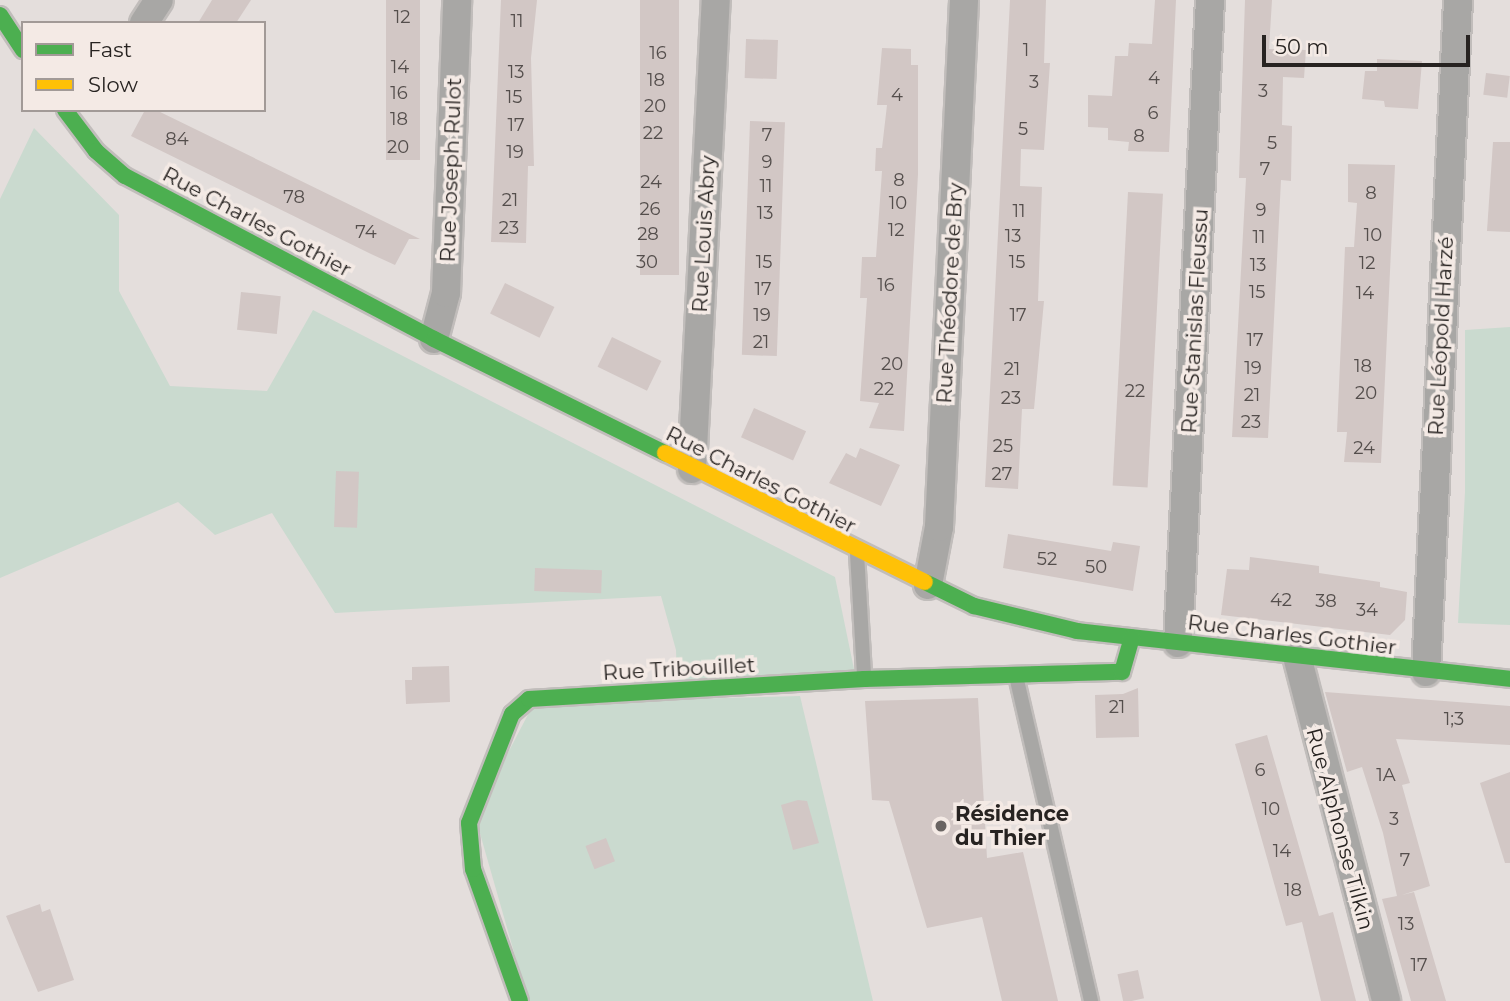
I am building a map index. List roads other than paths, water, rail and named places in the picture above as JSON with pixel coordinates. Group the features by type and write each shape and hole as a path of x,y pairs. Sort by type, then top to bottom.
{"street":[{"path":"146,21 159,0"},
{"name":"Rue Joseph Rulot","path":"433,339 446,293 457,0"},
{"name":"Rue Louis Abry","path":"692,469 716,0"},
{"name":"Rue Théodore de Bry","path":"928,585 939,527 964,0"},
{"name":"Rue Stanislas Fleussu","path":"1178,643 1210,0"},
{"name":"Rue Léopold Harzé","path":"1426,672 1458,0"},
{"path":"0,15 21,47"},
{"name":"Rue Charles Gothier","path":"69,112 96,151 125,176 433,339 857,552 974,606 1030,622 1132,637 1426,672 1510,679"},
{"name":"Rue Tribouillet","path":"520,1001 473,869 469,823 512,714 529,699 864,679 1122,671 1132,637"},
{"name":"Rue Alphonse Tilkin","path":"1297,656 1386,1001"}],"lane":[{"path":"857,552 864,679"},
{"path":"1016,674 1091,1001"}],"place":[{"name":"Résidence du Thier","path":"941,826"}]}
